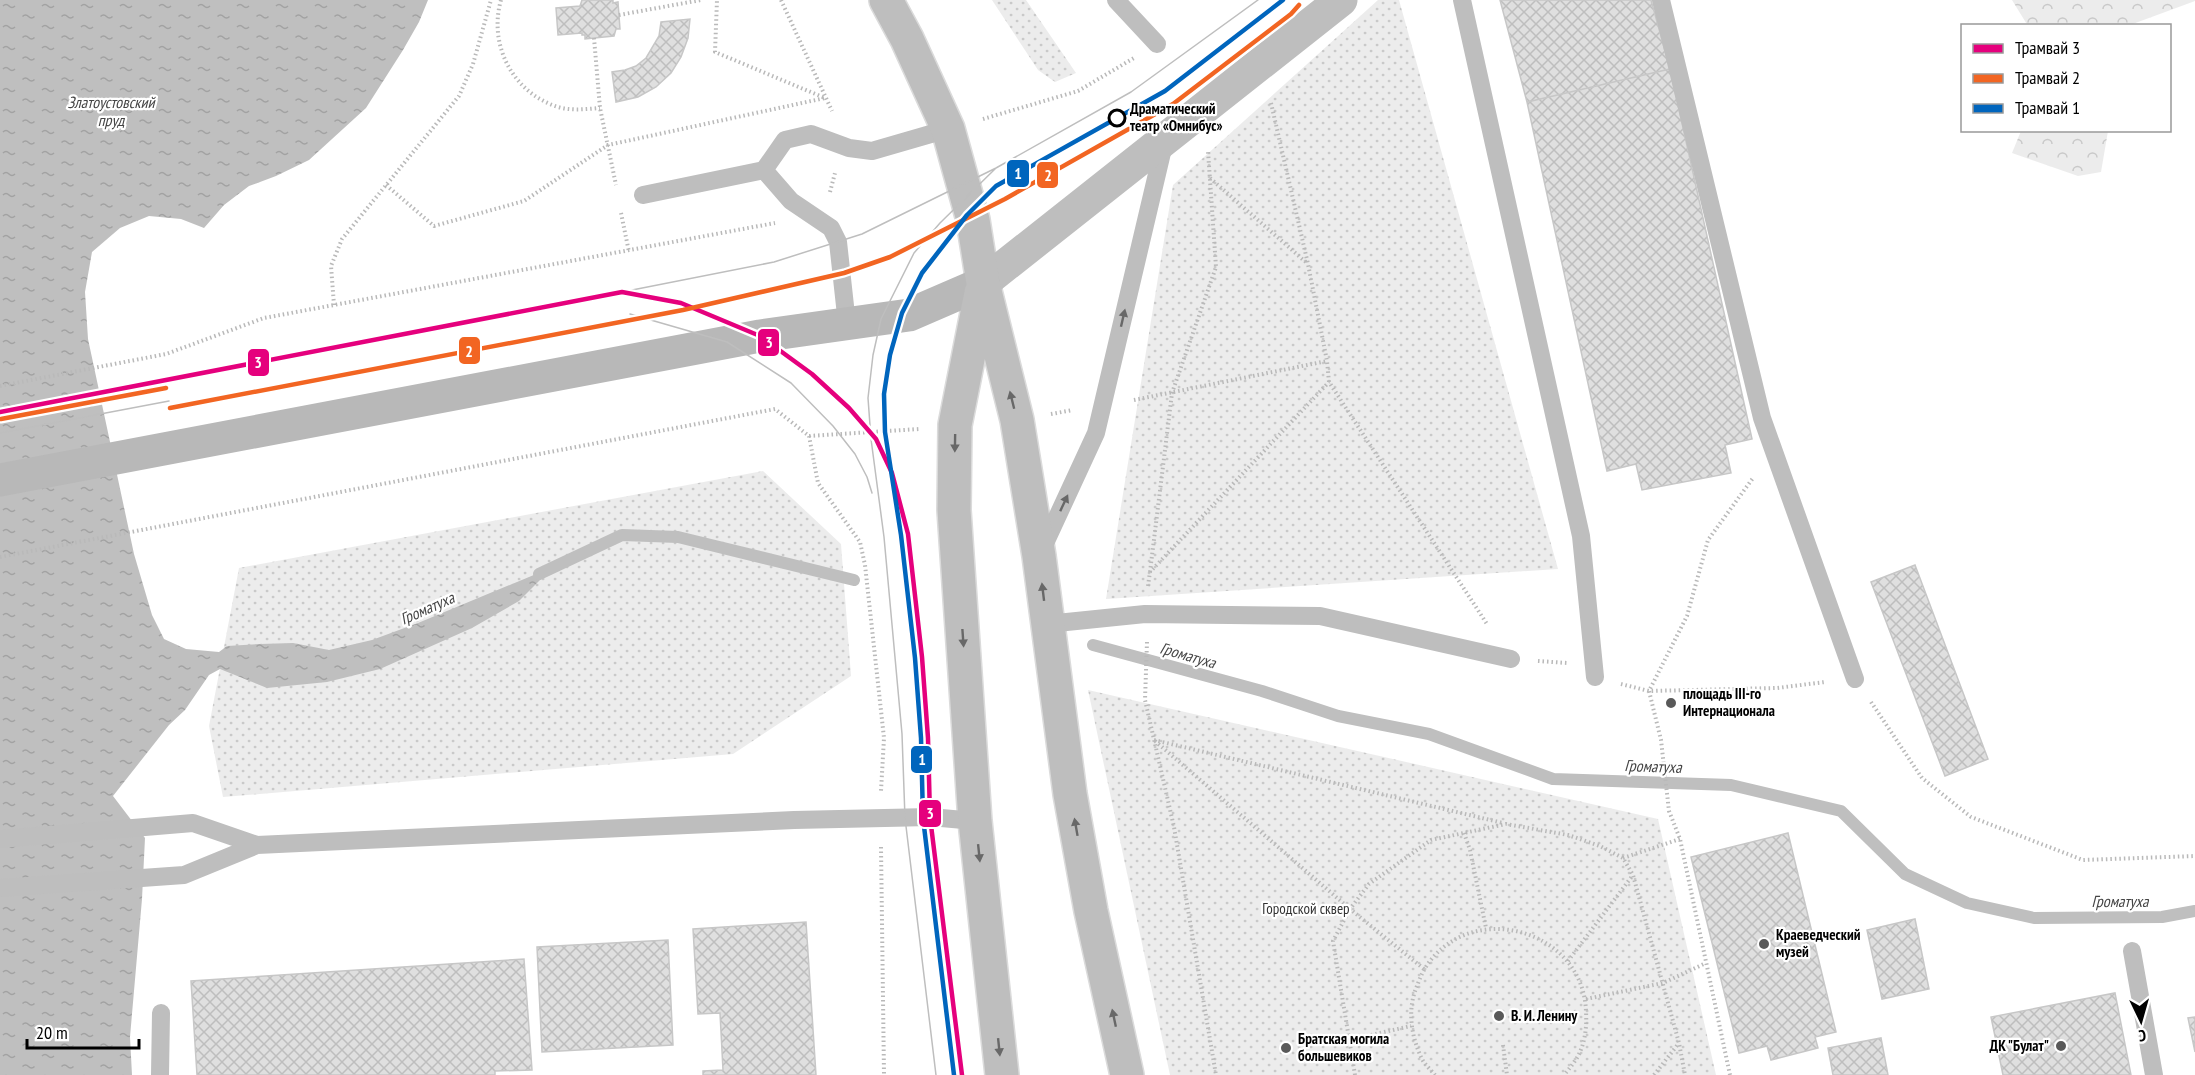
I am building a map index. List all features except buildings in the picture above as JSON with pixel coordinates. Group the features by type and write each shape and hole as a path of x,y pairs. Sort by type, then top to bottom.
{"main road":[{"path":"886,0 907,39 948,129 973,220 983,283 1017,420 1039,556 1070,794 1091,910 1127,1075"},
{"path":"0,480 760,336 909,315 983,283 1341,0"},
{"path":"983,283 955,425 954,510 975,821 1002,1075"}],"lane":[{"path":"1116,0 1157,44"},
{"path":"1462,0 1581,536 1595,677"},
{"path":"1661,0 1762,418 1855,679"},
{"path":"643,195 765,170 785,140 811,134 849,148 873,151 948,129"},
{"path":"1039,556 1096,433 1165,139"},
{"path":"765,170 791,201 831,228 838,242 847,324"},
{"path":"1047,624 1145,614 1320,616 1510,660"},
{"path":"0,888 184,875 257,845 794,820 930,816 975,821"},
{"path":"0,839 193,823 257,845"},
{"path":"2132,951 2154,1075"},
{"path":"160,1075 161,1013"}],"path":[{"path":"334,305 331,266 342,239 459,96 473,64 491,0"},
{"path":"501,0 497,34 501,53 510,72 524,88 540,99 560,107 580,110 600,108"},
{"path":"619,15 701,0"},
{"path":"717,0 715,52 825,98"},
{"path":"0,386 166,354 264,318 825,214 838,159 849,148 781,0"},
{"path":"594,38 600,108 616,188"},
{"path":"948,129 1078,91 1157,44"},
{"path":"386,185 434,226 524,201 608,145 825,98"},
{"path":"1270,99 1308,264 1329,382 1510,660 1568,663 1595,677 1649,691 1777,688 1855,679 1922,778 1971,817 2083,860 2195,856"},
{"path":"1208,141 1216,267 1172,393 1145,614 1147,635 1144,700 1174,827 1216,1075"},
{"path":"1210,177 1308,264"},
{"path":"621,209 629,252"},
{"path":"1017,420 1172,393 1327,361"},
{"path":"1150,572 1329,382"},
{"path":"0,557 774,409 810,436 955,425"},
{"path":"1730,1075 1680,839 1669,811 1660,740 1649,691 1687,616 1708,540 1752,480 1762,418"},
{"path":"810,436 818,483 860,543 865,565 884,738 880,818 884,1075"},
{"path":"1154,740 1506,824 1568,835 1600,846 1623,858 1633,874 1679,1043 1685,1075"},
{"path":"1154,740 1350,909 1424,969"},
{"path":"1355,1075 1333,941 1350,909 1369,884 1431,840 1506,824"},
{"path":"1464,833 1470,850 1486,928"},
{"path":"1623,858 1680,839"},
{"path":"1568,961 1633,874"},
{"path":"1435,1075 1421,1059 1411,1026 1413,996 1424,969 1440,950 1462,936 1486,928 1517,930 1545,940 1568,961 1579,979 1586,999 1587,1028 1578,1055 1564,1075"},
{"path":"1586,999 1663,983 1707,963"},
{"path":"1349,1040 1411,1026"},
{"path":"1654,1075 1679,1043"},
{"path":"1503,1045 1507,1075"}],"green space":[{"path":"992,0 1026,0 1076,73 1055,82 1038,70"},
{"path":"1378,0 1399,0 1558,569 1106,599 1173,185"},
{"path":"2012,0 2195,0 2133,24 2027,24"},
{"path":"2021,132 2108,132 2101,172 2078,176 2012,153"},
{"path":"763,471 841,544 851,676 733,754 223,797 209,726 239,568"},
{"name":"Городской сквер","path":"1088,690 1658,819 1716,1075 1170,1075"}],"water":[{"name":"Златоустовский пруд","path":"0,0 428,0 403,50 366,108 309,160 249,186 224,205 204,228 181,219 149,216 120,228 92,252 85,292 88,339 134,554 152,615 164,639 186,649 219,652 227,646 293,643 329,650 372,640 418,623 553,567 519,601 472,628 380,669 327,682 267,688 220,669 209,675 185,710 169,725 113,796 145,838 130,1037 132,1075 0,1075"}],"waterway":[{"name":"Громатуха","path":"539,574 622,535 678,537 854,580"},
{"name":"Громатуха","path":"1093,645 1262,691 1338,716 1429,734 1553,779 1731,785 1841,811 1905,874 1967,903 2034,918 2162,917 2195,911"}],"tram line":[{"path":"622,292 774,262 862,234 996,168 1131,92 1258,0"},
{"name":"1","path":"954,1075 923,818 921,738 915,658 901,535 885,432 884,394 890,355 902,313 922,273 967,215 996,186 1165,91 1283,0"},
{"name":"2","path":"170,408 683,310 844,273 890,257 1005,199 1173,104 1291,14 1299,5"},
{"path":"936,1075 905,818 902,734 884,537 868,398 873,355 881,319 914,253 940,223 996,168"},
{"name":"3","path":"0,412 622,292 681,303 760,336 812,374 849,408 876,439 892,473 908,534 922,657 928,738 930,817 962,1075"},
{"path":"630,314 727,342 791,383 833,426 855,454 867,477 872,493"},
{"name":"2","path":"1,419 166,388"},
{"path":"0,433 169,401"}],"place":[{"name":"Драматический театр «Омнибус»","path":"1117,118"},
{"name":"площадь III-го Интернационала","path":"1671,703"},
{"name":"Краеведческий музей","path":"1764,944"},
{"name":"В. И. Ленину","path":"1499,1016"},
{"name":"ДК \"Булат\"","path":"2061,1046"},
{"name":"Братская могила большевиков","path":"1286,1048"}]}
